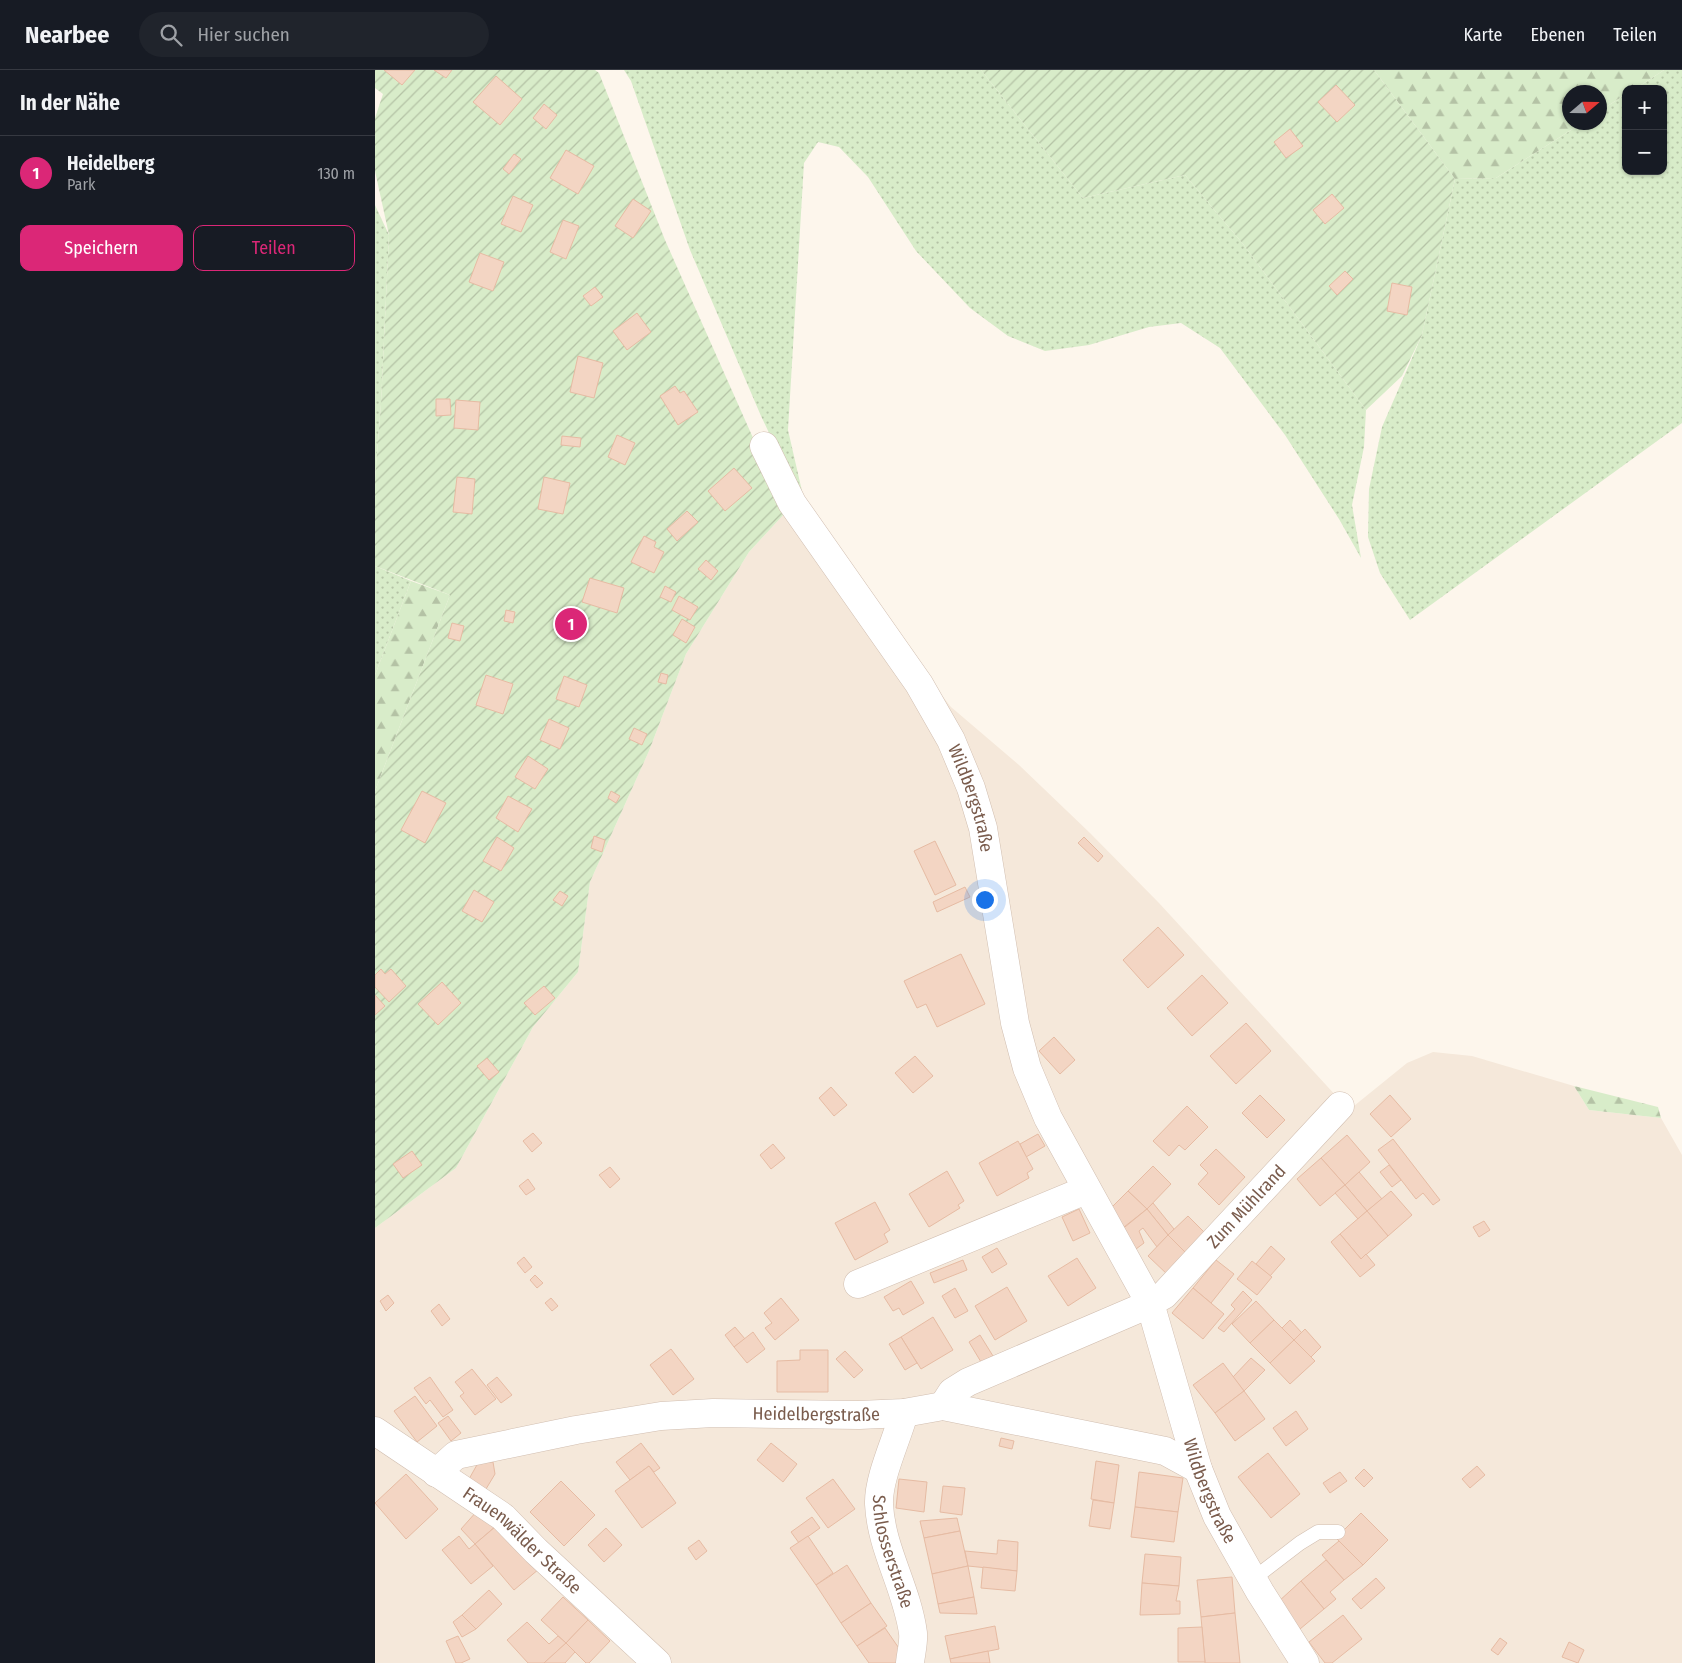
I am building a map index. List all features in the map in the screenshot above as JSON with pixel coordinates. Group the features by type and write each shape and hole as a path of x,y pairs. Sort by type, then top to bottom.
{"street":[{"name":"Wildbergstraße","path":"764,446 792,503 919,684 951,740 971,788 983,828 1015,1023 1027,1068 1048,1118 1150,1303 1197,1469 1217,1516 1305,1663"},
{"name":"Zum Mühlrand","path":"1150,1303 1164,1295 1340,1106"},
{"path":"858,1284 1086,1190"},
{"path":"943,1406 953,1392 968,1382 1150,1303"},
{"name":"Heidelbergstraße","path":"436,1473 456,1455 576,1430 661,1416 713,1413 859,1415 904,1413 943,1406 1165,1450 1197,1469"},
{"name":"Schlosserstraße","path":"904,1413 887,1464 879,1502 882,1530 907,1602 913,1634 910,1663"},
{"name":"Frauenwälder Straße","path":"375,1431 503,1517 536,1551 657,1663"}],"lane":[{"path":"1253,1579 1300,1543 1318,1532 1338,1532"}],"shaded area":[{"path":"786,512 867,600 951,707 1019,765 1090,833 1159,903 1349,1110 1407,1063 1433,1052 1472,1056 1574,1086 1589,1110 1661,1118 1682,1155 1682,1663 375,1663 375,1228 456,1168 533,1027 578,972 590,882 649,751 686,654 749,552"}],"green space":[{"path":"375,70 595,70 599,73 665,240 786,512 749,552 686,654 649,751 590,882 578,972 533,1027 456,1168 375,1228 375,791 450,595 375,566 375,478 381,404 389,235 375,171 375,118 383,94 375,88"},
{"path":"624,70 981,70 1083,198 1185,175 1243,244 1366,410 1364,447 1352,505 1361,558 1339,519 1285,435 1220,348 1181,323 1149,327 1089,345 1045,351 1008,336 970,308 916,251 868,177 839,147 818,142 804,163 788,430 807,513 761,416 690,250 631,81"},
{"path":"981,70 1374,70 1455,179 1422,335 1402,376 1366,410 1243,244 1185,175 1083,198"},
{"path":"1374,70 1664,70 1641,85 1622,85 1622,97 1607,106 1607,85 1562,85 1562,130 1571,130 1496,178 1455,179"},
{"path":"1664,70 1682,70 1682,423 1410,620 1380,573 1368,537 1369,489 1382,427 1422,335 1455,179 1496,178 1571,130 1607,130 1607,106 1622,97 1622,175 1667,175 1667,85 1641,85"},
{"path":"375,205 389,235 381,404 375,478"},
{"path":"375,566 411,581 375,675"},
{"path":"411,581 450,595 375,791 375,675"},
{"path":"1574,1086 1658,1107 1661,1118 1589,1110"}],"building":[{"path":"384,70 415,70 402,85"},
{"path":"434,70 452,70 446,78"},
{"path":"496,76 522,99 500,125 473,102"},
{"path":"1336,85 1355,105 1337,122 1318,102"},
{"path":"544,104 557,115 546,129 533,118"},
{"path":"1290,129 1303,146 1286,158 1274,142"},
{"path":"566,150 594,166 578,194 550,178"},
{"path":"514,154 521,159 509,174 503,169"},
{"path":"1332,194 1344,208 1325,224 1313,210"},
{"path":"513,196 533,205 521,232 501,224"},
{"path":"633,199 651,211 633,238 615,226"},
{"path":"563,220 579,226 566,259 550,252"},
{"path":"480,253 504,262 493,291 469,282"},
{"path":"1345,271 1353,279 1337,295 1329,286"},
{"path":"1392,283 1412,287 1407,315 1387,311"},
{"path":"595,287 603,297 591,306 583,296"},
{"path":"637,313 651,332 627,350 613,331"},
{"path":"578,356 603,363 594,398 570,392"},
{"path":"675,386 680,393 684,391 698,412 678,425 660,396"},
{"path":"436,399 450,399 451,415 436,416"},
{"path":"456,400 480,402 478,430 454,428"},
{"path":"617,435 635,443 625,465 608,457"},
{"path":"562,436 581,438 580,447 561,445"},
{"path":"734,468 752,488 725,511 708,491"},
{"path":"457,477 475,479 472,514 453,512"},
{"path":"544,477 570,483 563,514 538,509"},
{"path":"687,511 698,522 677,541 667,529"},
{"path":"644,536 656,542 654,547 664,552 654,573 631,562"},
{"path":"706,560 718,571 711,580 698,569"},
{"path":"590,578 624,588 617,613 582,602"},
{"path":"665,586 676,592 671,602 660,597"},
{"path":"679,596 698,607 690,620 672,610"},
{"path":"506,610 515,612 513,623 504,621"},
{"path":"682,619 695,627 686,643 673,635"},
{"path":"452,623 464,626 460,641 448,638"},
{"path":"661,673 668,675 666,684 658,682"},
{"path":"486,675 513,684 503,714 476,705"},
{"path":"564,676 587,685 579,707 556,699"},
{"path":"549,719 569,728 560,749 540,740"},
{"path":"634,728 647,734 642,745 629,739"},
{"path":"528,756 548,769 535,789 515,777"},
{"path":"422,791 446,803 425,843 401,830"},
{"path":"611,791 620,796 616,803 608,798"},
{"path":"508,796 532,809 518,832 496,818"},
{"path":"594,836 605,840 602,852 591,848"},
{"path":"497,837 514,848 501,871 483,861"},
{"path":"1084,837 1103,856 1098,862 1078,843"},
{"path":"935,841 956,885 935,895 914,851"},
{"path":"965,887 970,897 937,912 933,902"},
{"path":"474,890 494,902 482,922 462,911"},
{"path":"560,891 568,896 562,906 553,900"},
{"path":"1158,927 1184,955 1148,988 1123,960"},
{"path":"961,954 985,1004 937,1027 926,1004 917,1008 904,981"},
{"path":"381,969 385,974 391,969 406,986 389,1002 375,987 375,975"},
{"path":"1202,975 1228,1003 1192,1036 1167,1008"},
{"path":"442,982 461,1003 438,1025 418,1004"},
{"path":"544,986 555,998 535,1015 524,1003"},
{"path":"375,995 385,1006 375,1015"},
{"path":"1246,1023 1271,1051 1236,1084 1210,1056"},
{"path":"1054,1037 1075,1060 1060,1074 1039,1051"},
{"path":"915,1056 933,1076 913,1093 895,1073"},
{"path":"487,1058 499,1072 489,1080 477,1066"},
{"path":"831,1087 847,1105 834,1116 819,1098"},
{"path":"1260,1095 1285,1120 1267,1138 1242,1113"},
{"path":"1390,1095 1411,1119 1391,1137 1370,1114"},
{"path":"1187,1106 1208,1127 1185,1150 1179,1145 1169,1156 1153,1141"},
{"path":"533,1133 542,1143 532,1152 523,1141"},
{"path":"1038,1134 1045,1146 1026,1157 1020,1144"},
{"path":"1347,1135 1370,1162 1345,1185 1321,1158"},
{"path":"1393,1139 1440,1200 1433,1205 1423,1193 1416,1199 1378,1150"},
{"path":"1018,1141 1033,1169 1027,1173 1029,1178 997,1196 979,1163"},
{"path":"773,1144 785,1158 771,1169 760,1155"},
{"path":"1216,1149 1245,1177 1219,1205 1198,1184 1208,1173 1200,1165"},
{"path":"412,1151 422,1165 403,1178 393,1164"},
{"path":"1321,1158 1345,1185 1320,1206 1297,1179"},
{"path":"1389,1165 1401,1180 1392,1187 1380,1172"},
{"path":"1153,1166 1171,1184 1147,1209 1128,1191"},
{"path":"610,1167 620,1179 610,1188 599,1175"},
{"path":"947,1171 964,1201 958,1205 960,1208 929,1227 909,1194"},
{"path":"1359,1172 1382,1199 1367,1211 1345,1185"},
{"path":"528,1179 535,1189 526,1195 519,1186"},
{"path":"1345,1185 1367,1211 1358,1219 1335,1193"},
{"path":"1128,1191 1147,1209 1124,1227 1111,1208"},
{"path":"1391,1191 1412,1215 1388,1236 1367,1211"},
{"path":"875,1202 890,1230 884,1234 888,1242 855,1260 835,1223"},
{"path":"1153,1203 1174,1229 1168,1235 1147,1209"},
{"path":"1079,1209 1090,1233 1073,1241 1062,1217"},
{"path":"1147,1209 1168,1235 1157,1247 1143,1228 1139,1231 1144,1243 1132,1252 1120,1231"},
{"path":"1367,1211 1388,1236 1361,1259 1340,1234"},
{"path":"1188,1216 1207,1235 1188,1255 1168,1235"},
{"path":"1484,1221 1490,1230 1479,1237 1473,1227"},
{"path":"1340,1234 1361,1259 1366,1254 1375,1265 1360,1277 1331,1242"},
{"path":"1168,1235 1188,1255 1168,1275 1148,1256"},
{"path":"1271,1246 1285,1259 1270,1276 1256,1264"},
{"path":"997,1248 1007,1264 992,1273 982,1257"},
{"path":"524,1257 532,1267 525,1273 517,1263"},
{"path":"1077,1258 1096,1288 1068,1306 1048,1276"},
{"path":"963,1260 967,1270 934,1283 930,1273"},
{"path":"1216,1260 1234,1274 1211,1303 1193,1288"},
{"path":"1252,1261 1272,1277 1257,1295 1237,1279"},
{"path":"535,1275 543,1283 537,1288 530,1280"},
{"path":"911,1281 924,1303 903,1315 899,1308 893,1311 884,1297"},
{"path":"1007,1287 1027,1321 995,1340 975,1306"},
{"path":"955,1288 968,1311 955,1318 942,1296"},
{"path":"1193,1288 1224,1314 1203,1339 1172,1313"},
{"path":"1243,1291 1252,1300 1224,1332 1218,1328 1235,1309 1231,1305"},
{"path":"388,1295 394,1303 386,1311 380,1301"},
{"path":"551,1298 558,1306 552,1311 545,1303"},
{"path":"781,1298 799,1320 775,1340 765,1328 772,1323 764,1313"},
{"path":"1256,1301 1274,1320 1250,1343 1232,1324"},
{"path":"439,1304 450,1319 442,1326 431,1311"},
{"path":"933,1317 953,1350 921,1369 901,1337"},
{"path":"1274,1320 1294,1340 1270,1363 1250,1343"},
{"path":"1290,1320 1302,1333 1294,1340 1282,1328"},
{"path":"735,1327 745,1339 734,1347 725,1335"},
{"path":"1305,1329 1321,1347 1311,1357 1294,1340"},
{"path":"753,1332 765,1349 747,1363 734,1347"},
{"path":"980,1335 993,1356 981,1362 969,1342"},
{"path":"901,1337 917,1363 905,1370 889,1344"},
{"path":"1294,1340 1315,1361 1290,1384 1270,1363"},
{"path":"671,1349 694,1379 673,1395 650,1365"},
{"path":"800,1350 828,1350 828,1392 777,1392 777,1361 800,1360"},
{"path":"845,1351 863,1370 854,1378 836,1359"},
{"path":"1251,1358 1265,1370 1244,1391 1233,1377"},
{"path":"1223,1363 1244,1391 1215,1413 1193,1385"},
{"path":"472,1369 496,1399 475,1415 460,1396 464,1393 455,1382"},
{"path":"430,1377 453,1410 443,1417 430,1400 426,1404 414,1388"},
{"path":"497,1377 512,1395 501,1403 487,1385"},
{"path":"1244,1391 1265,1419 1235,1441 1215,1413"},
{"path":"415,1396 437,1426 417,1442 394,1411"},
{"path":"1296,1411 1308,1429 1286,1446 1273,1428"},
{"path":"448,1416 461,1433 451,1441 438,1423"},
{"path":"1001,1438 1014,1441 1012,1449 999,1446"},
{"path":"641,1443 660,1468 654,1472 649,1466 630,1480 616,1462"},
{"path":"771,1443 797,1464 783,1482 757,1460"},
{"path":"1268,1453 1300,1494 1271,1518 1238,1477"},
{"path":"1096,1461 1119,1465 1114,1503 1091,1499"},
{"path":"493,1462 495,1474 486,1489 469,1479 478,1463"},
{"path":"649,1466 676,1503 642,1528 615,1491"},
{"path":"1477,1466 1485,1475 1470,1488 1462,1479"},
{"path":"1364,1469 1373,1478 1364,1487 1355,1478"},
{"path":"1139,1472 1183,1478 1178,1512 1135,1507"},
{"path":"1340,1472 1347,1481 1330,1493 1323,1483"},
{"path":"406,1474 438,1509 406,1539 375,1503"},
{"path":"833,1479 855,1509 828,1528 806,1498"},
{"path":"899,1479 927,1482 924,1512 896,1508"},
{"path":"561,1481 595,1515 564,1546 530,1512"},
{"path":"943,1486 965,1488 962,1515 940,1512"},
{"path":"1093,1500 1114,1503 1110,1529 1089,1526"},
{"path":"1135,1507 1178,1512 1174,1542 1131,1537"},
{"path":"477,1511 497,1525 475,1544 461,1529"},
{"path":"1361,1513 1388,1540 1363,1565 1336,1538"},
{"path":"812,1517 820,1528 799,1543 791,1532"},
{"path":"957,1518 960,1531 924,1538 920,1521"},
{"path":"501,1522 539,1569 514,1590 475,1544"},
{"path":"606,1528 622,1545 604,1562 588,1545"},
{"path":"960,1531 968,1566 932,1574 924,1538"},
{"path":"459,1536 469,1549 475,1544 493,1566 471,1584 442,1550"},
{"path":"808,1536 833,1573 816,1585 790,1548"},
{"path":"699,1540 707,1551 696,1560 688,1548"},
{"path":"998,1540 1018,1542 1017,1571 968,1566 965,1551 997,1554"},
{"path":"1339,1541 1363,1565 1344,1580 1322,1555"},
{"path":"1145,1554 1181,1557 1179,1586 1142,1583"},
{"path":"1326,1560 1344,1580 1330,1592 1336,1599 1324,1609 1301,1581"},
{"path":"847,1565 871,1603 841,1623 816,1585"},
{"path":"968,1566 974,1597 938,1604 932,1574"},
{"path":"983,1567 1017,1571 1015,1591 981,1588"},
{"path":"1232,1577 1235,1613 1201,1617 1197,1580"},
{"path":"1376,1578 1385,1588 1361,1609 1352,1599"},
{"path":"1301,1581 1324,1609 1300,1629 1278,1602"},
{"path":"1142,1583 1179,1586 1176,1601 1180,1601 1180,1614 1140,1615"},
{"path":"489,1590 502,1604 476,1629 462,1615"},
{"path":"563,1597 588,1620 566,1643 541,1620"},
{"path":"974,1597 977,1614 940,1613 938,1604"},
{"path":"871,1603 887,1626 857,1646 841,1623"},
{"path":"1235,1613 1240,1663 1205,1663 1201,1617"},
{"path":"462,1615 476,1629 462,1637 453,1622"},
{"path":"1343,1615 1362,1639 1332,1663 1325,1663 1309,1642"},
{"path":"588,1620 610,1641 589,1663 586,1663 566,1643"},
{"path":"527,1622 549,1644 558,1636 566,1643 544,1663 528,1663 507,1640"},
{"path":"995,1626 999,1649 950,1659 945,1636"},
{"path":"1202,1627 1205,1662 1178,1662 1178,1628"},
{"path":"885,1628 905,1657 896,1663 869,1663 857,1646"},
{"path":"458,1636 470,1659 461,1663 456,1663 446,1641"},
{"path":"1500,1638 1507,1643 1498,1655 1491,1650"},
{"path":"1569,1642 1584,1650 1578,1663 1562,1657"},
{"path":"566,1643 575,1652 565,1663 544,1663"},
{"path":"988,1651 990,1663 951,1663 950,1659"}],"place":[{"name":"Heidelberg","path":"571,624"}]}
